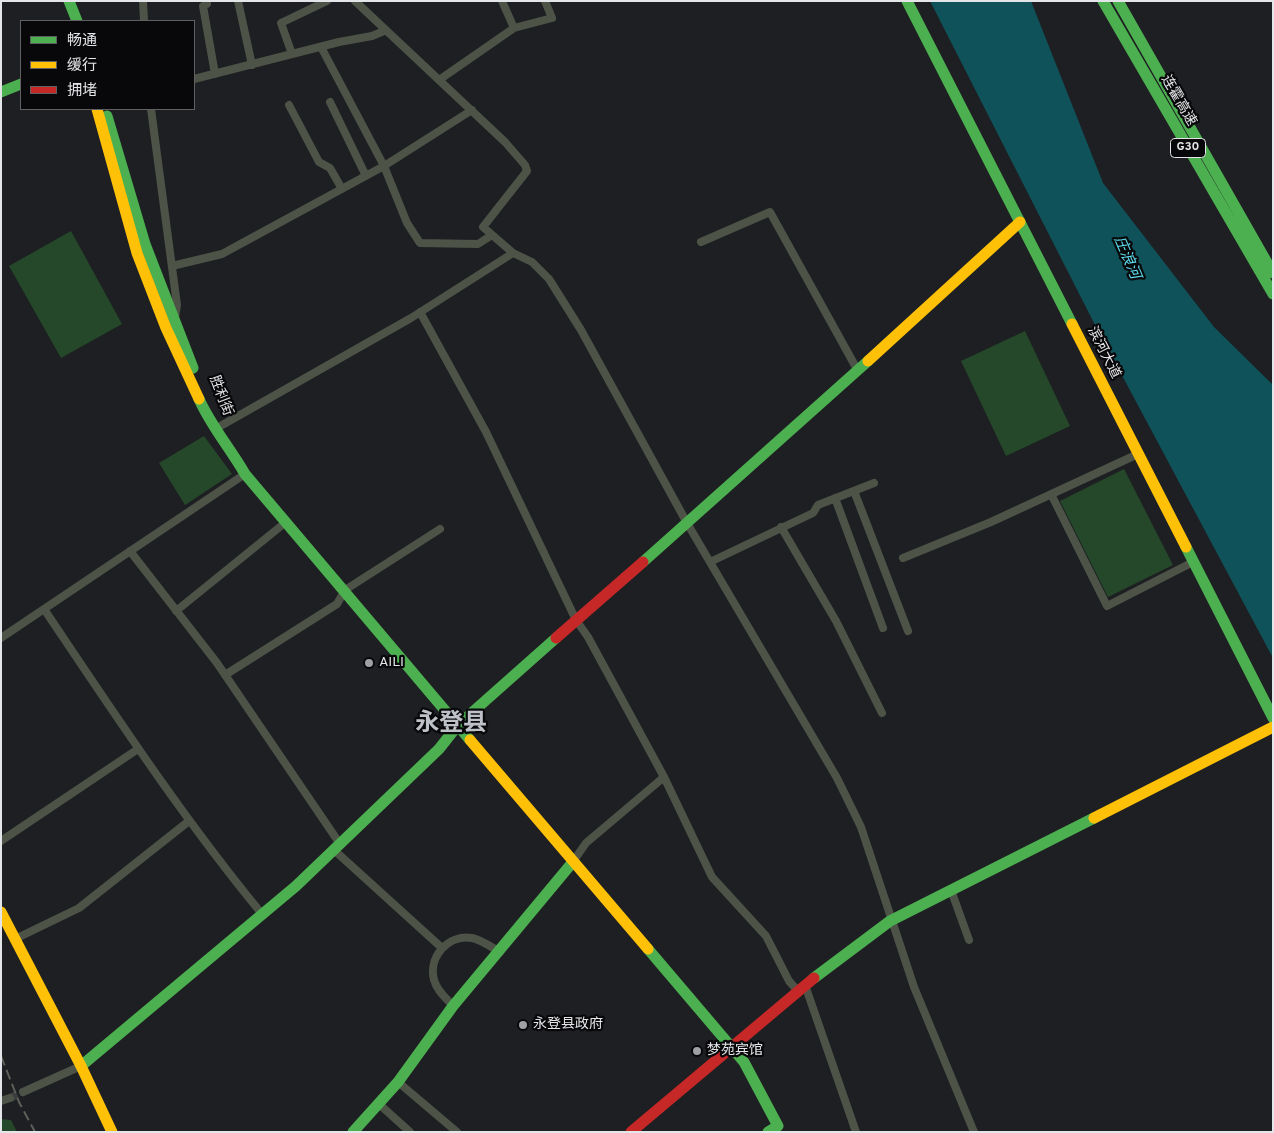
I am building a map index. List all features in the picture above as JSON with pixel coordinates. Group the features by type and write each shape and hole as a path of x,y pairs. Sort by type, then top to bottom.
{"main road":[{"path":"62,1 70,20"},
{"path":"69,1 77,20"},
{"name":"滨河大道","path":"907,1 1273,718"},
{"name":"连霍高速","path":"1103,1 1273,294"},
{"name":"连霍高速","path":"1118,1 1273,273"},
{"path":"1,92 20,84"},
{"name":"胜利街","path":"97,110 137,253 166,328 209,421 217,428"},
{"name":"胜利街","path":"105,110 131,204 174,325 217,428"},
{"path":"81,1066 296,886 439,749 458,725 858,371 1020,222"},
{"path":"217,428 245,474 458,725 572,863 744,1062 776,1130"},
{"path":"631,1132 834,960 890,921 1273,727"},
{"path":"353,1132 398,1082 453,1006 500,952 572,863"},
{"path":"1,912 81,1066 112,1132"}],"street":[{"path":"143,1 144,20"},
{"path":"206,1 207,4 203,6 216,74"},
{"path":"238,1 252,65"},
{"path":"292,54 281,23 327,1"},
{"path":"355,1 384,31 472,110 505,142 525,165 527,171 483,227 513,253 532,262 549,279 581,330 687,523 837,778 861,827 890,921 914,987 974,1132"},
{"path":"502,1 514,28"},
{"path":"439,80 514,28 552,18 544,1"},
{"path":"195,79 321,46 372,36 384,31"},
{"path":"321,46 384,166 407,224 420,243 478,244 492,235"},
{"path":"330,102 366,176"},
{"path":"288,105 318,162 330,168 342,189"},
{"path":"151,110 177,305 174,325"},
{"path":"172,266 222,254 384,166 472,110"},
{"path":"702,242 770,212 858,371"},
{"path":"217,428 420,312 513,253"},
{"path":"420,312 486,432 576,620 588,636 664,777 712,877 766,936 789,981 801,988 856,1132"},
{"path":"902,558 991,522 1138,454"},
{"path":"1,638 245,474"},
{"path":"710,562 781,527 813,514 818,505 874,483"},
{"path":"854,491 908,631"},
{"path":"1051,494 1106,606 1193,562"},
{"path":"835,498 883,628"},
{"path":"176,611 286,522"},
{"path":"781,527 836,621 882,713"},
{"path":"225,675 337,604 344,590 440,529"},
{"path":"130,551 225,675 337,847 442,948"},
{"path":"44,609 189,821 212,853 262,914"},
{"path":"1,841 138,749"},
{"path":"572,863 586,843 664,777"},
{"path":"15,939 79,908 189,821"},
{"path":"951,890 969,940"},
{"path":"453,1006 440,992 433,977 434,962 442,948 451,941 468,938 479,940 500,952"},
{"path":"24,1092 81,1066"},
{"path":"398,1082 457,1132"},
{"path":"1,1101 10,1098"},
{"path":"380,1104 410,1132"}],"green space":[{"path":"71,231 122,324 61,358 9,266"},
{"path":"1025,331 1070,426 1006,456 961,361"},
{"path":"204,436 232,474 185,505 159,463"},
{"path":"1124,469 1173,565 1108,597 1060,501"},
{"path":"1,1119 11,1120 17,1132 1,1132"}],"water":[{"name":"庄浪河","path":"930,1 1031,1 1103,183 1214,327 1273,385 1273,658 1094,323"}],"tunnel":[{"path":"10,1098 23,1092"}],"railway":[{"path":"1,1056 19,1102 35,1132"}],"traffic: fast":[{"path":"69,1 77,20"},
{"path":"907,1 1072,324"},
{"path":"1103,1 1273,294"},
{"path":"1118,1 1273,273"},
{"path":"1,92 20,84"},
{"path":"107,116 145,244 193,368"},
{"path":"643,562 868,361"},
{"path":"199,399 245,474 470,740"},
{"path":"1186,547 1273,718"},
{"path":"81,1066 296,886 439,749 458,725 556,638"},
{"path":"814,978 890,921 1094,818"},
{"path":"353,1132 398,1082 453,1006 572,863"},
{"path":"648,949 744,1062 778,1126 768,1132"}],"traffic: slow":[{"path":"97,110 137,253 166,328 199,399"},
{"path":"868,361 1020,222"},
{"path":"1072,324 1186,547"},
{"path":"1094,818 1273,727"},
{"path":"470,740 648,949"},
{"path":"1,912 81,1066 112,1132"}],"traffic: jam":[{"path":"556,638 643,562"},
{"path":"631,1132 814,978"}],"place":[{"name":"AILI","path":"369,663"},
{"name":"永登县政府","path":"523,1025"},
{"name":"梦苑宾馆","path":"697,1051"}],"district":[{"name":"永登县","path":"451,725"}]}
